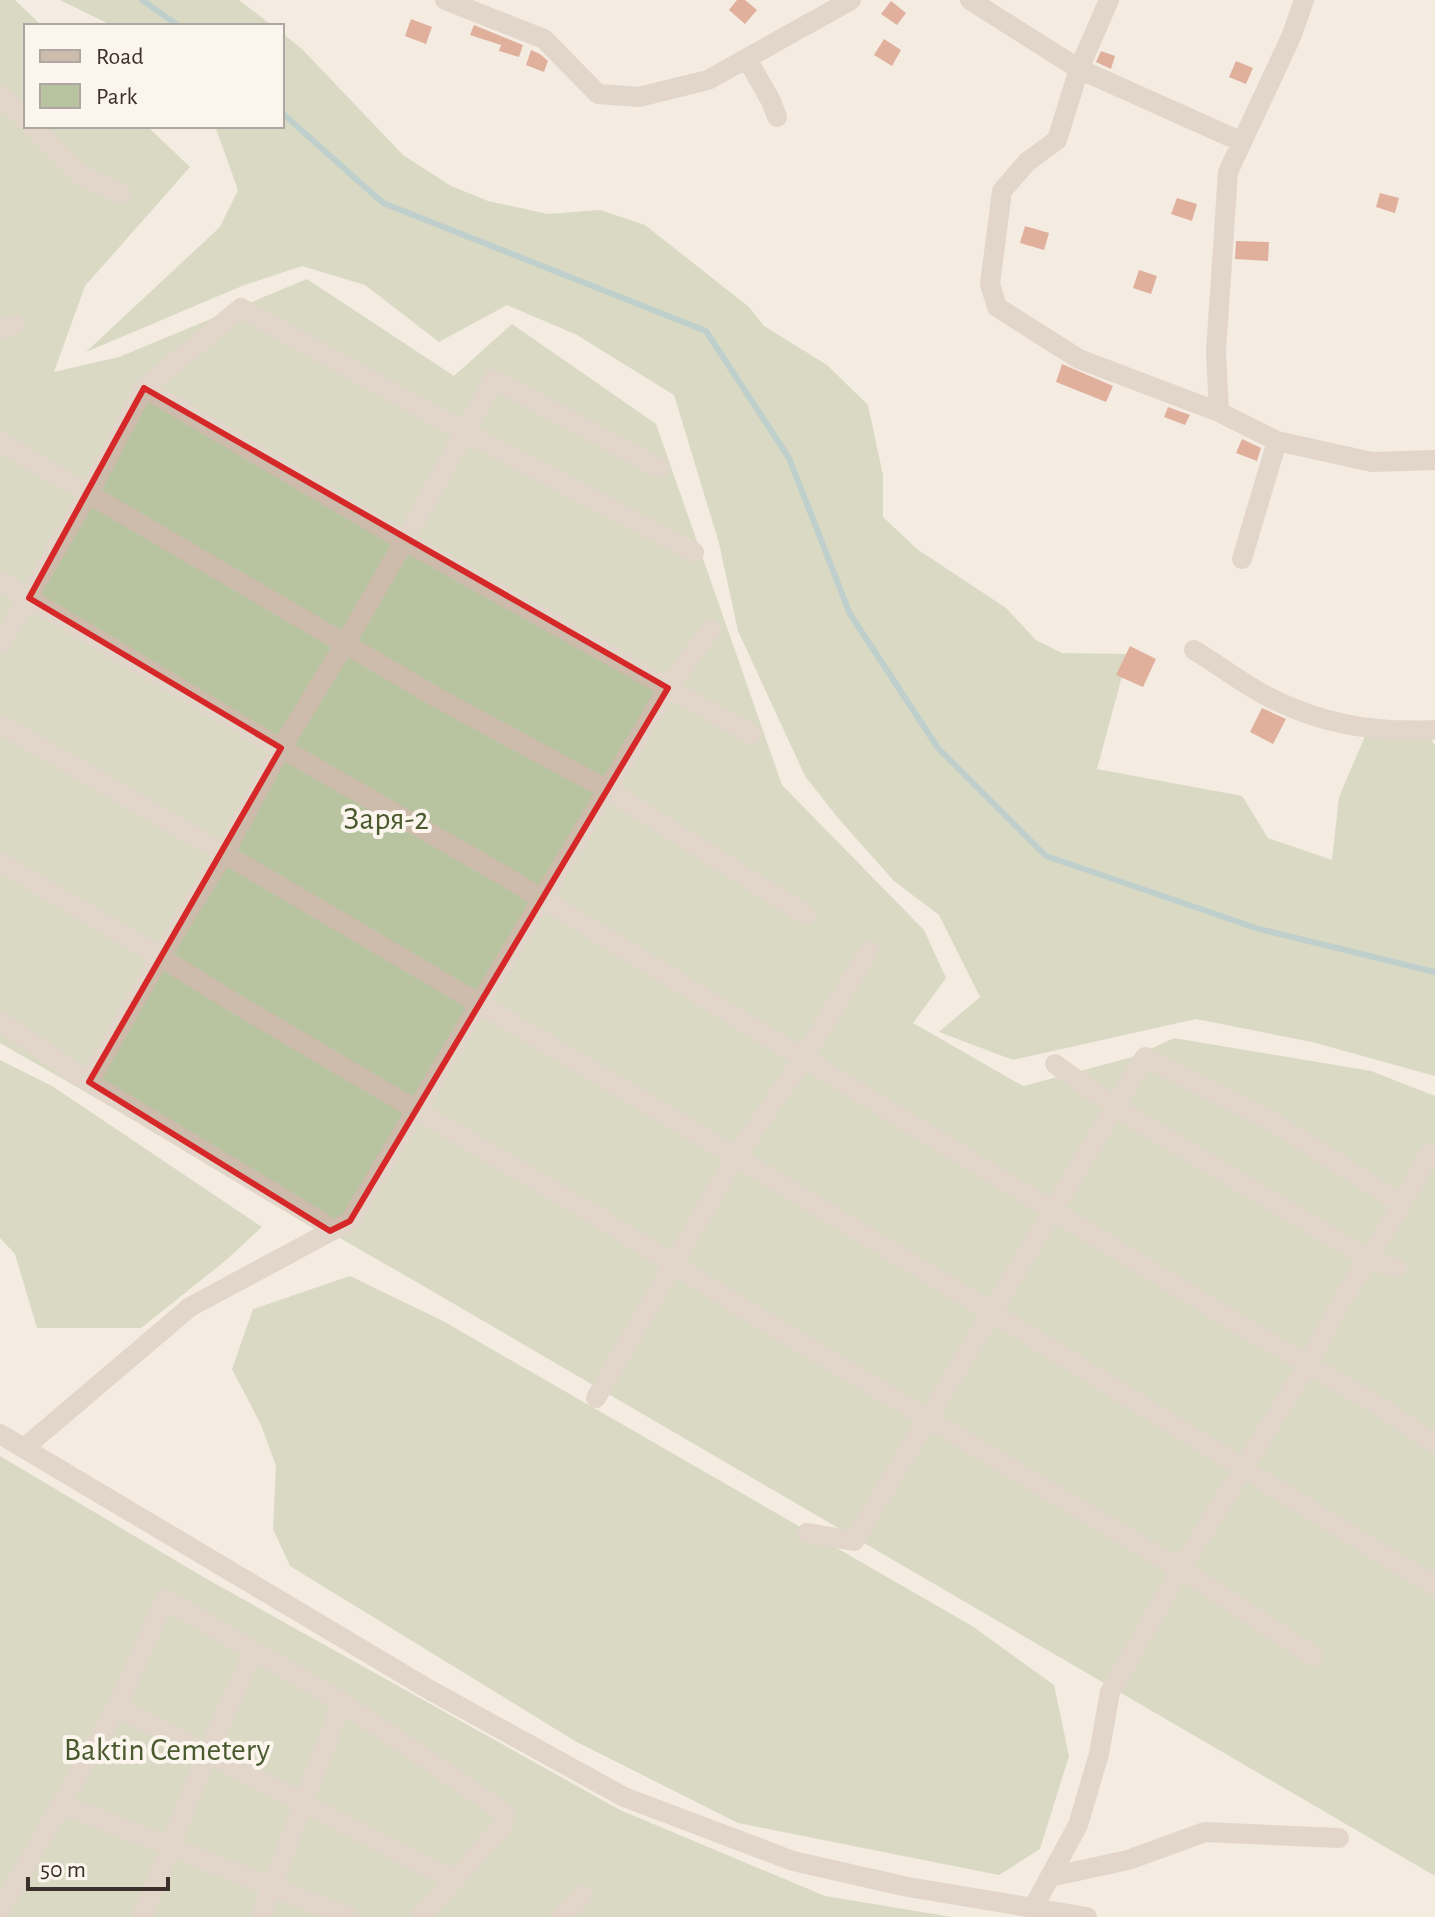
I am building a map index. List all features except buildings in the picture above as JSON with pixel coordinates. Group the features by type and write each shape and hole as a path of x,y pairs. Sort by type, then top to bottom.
{"street":[{"path":"445,0 544,39 598,94 639,97 708,80 851,0"},
{"path":"970,0 1079,69 1242,142"},
{"path":"1109,0 1079,69 1057,140 1027,162 1002,191 990,284 997,307 1079,359 1219,412 1277,441 1372,462 1435,460"},
{"path":"1219,412 1216,352 1228,172 1291,37 1304,0"},
{"path":"747,59 777,117"},
{"path":"0,95 24,118"},
{"path":"34,128 81,175 121,194"},
{"path":"0,645 89,493 144,388 241,308 465,432 694,552"},
{"path":"89,1082 405,540 494,379 659,468"},
{"path":"144,388 405,540 751,734"},
{"path":"1242,559 1277,441"},
{"path":"0,442 436,697 606,789 806,915"},
{"path":"0,581 541,898 1374,1403 1435,1444"},
{"path":"24,1448 190,1307 350,1221 482,1004 606,789 668,688 711,629"},
{"path":"1194,650 1278,702 1348,726 1394,733 1435,730"},
{"path":"0,724 482,1004 991,1312 1435,1586"},
{"path":"0,862 595,1215 1180,1570 1313,1656"},
{"path":"596,1398 735,1158 803,1059 869,951"},
{"path":"0,1021 89,1082 322,1222 330,1231"},
{"path":"807,1533 854,1541 1145,1057 1273,1122 1402,1204"},
{"path":"1055,1064 1116,1108 1369,1259 1397,1268"},
{"path":"1033,1908 1078,1825 1099,1754 1110,1692 1180,1570 1308,1364 1429,1154 1435,1157"},
{"path":"0,1434 430,1690 624,1797 793,1861 908,1887 1087,1917"},
{"path":"0,1911 117,1707 165,1599 342,1702 504,1812 503,1826 420,1917"},
{"path":"142,1917 207,1754 253,1652"},
{"path":"260,1917 342,1702"},
{"path":"117,1707 453,1880"},
{"path":"61,1804 349,1917"},
{"path":"1050,1877 1128,1860 1205,1832 1339,1838"},
{"path":"561,1917 582,1895"}],"highlighted area":[{"path":"144,388 668,688 350,1221 330,1231 89,1082 281,748 29,598"}],"green space":[{"name":"Заря-2","path":"0,0 15,0 40,24 24,24 24,128 149,128 190,167 85,286 54,372 119,357 307,279 454,376 512,324 656,424 782,785 924,930 946,978 913,1023 1023,1086 1133,1057 1174,1038 1371,1071 1435,1096 1435,1876 413,1280 0,1043"},
{"path":"60,0 239,0 270,24 109,24"},
{"path":"284,35 301,48 403,155 451,186 488,201 548,214 600,210 645,225 749,307 764,326 827,365 868,405 883,475 883,517 917,549 1006,608 1036,640 1062,653 1128,654 1097,769 1242,796 1268,838 1332,860 1339,797 1372,720 1431,740 1435,745 1435,1076 1312,1042 1196,1019 1013,1060 939,1032 980,997 939,915 894,881 805,776 738,631 719,543 674,395 577,335 507,305 439,342 365,285 302,266 242,286 86,352 220,227 238,190 216,128 284,128"},
{"path":"0,1060 52,1086 262,1227 141,1328 37,1328 15,1254 0,1238"},
{"path":"350,1276 443,1321 972,1626 1054,1685 1069,1756 1040,1849 999,1875 738,1823 575,1741 290,1566 273,1529 276,1466 261,1425 232,1369 253,1309"},
{"name":"Baktin Cemetery","path":"0,1456 205,1578 620,1810 825,1896 952,1917 0,1917"}],"waterway":[{"path":"142,0 176,24"},
{"path":"284,115 383,203 706,331 789,458 850,614 938,748 1046,856 1259,929 1435,972"}]}
